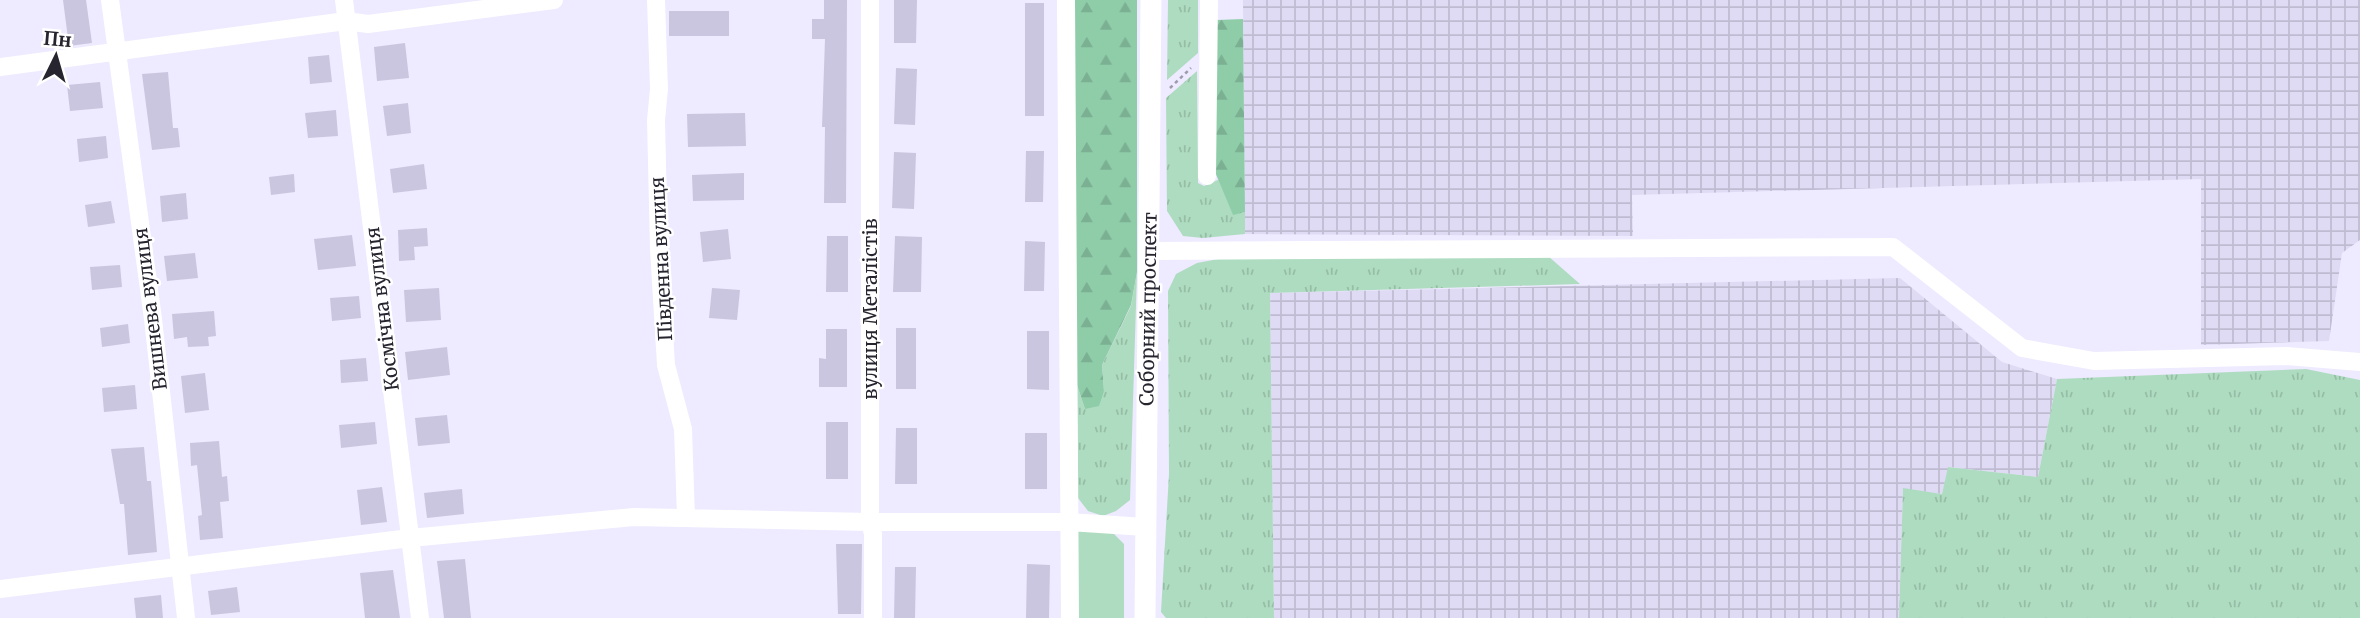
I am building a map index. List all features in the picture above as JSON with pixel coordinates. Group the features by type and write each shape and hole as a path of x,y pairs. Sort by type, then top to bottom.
{"main road":[{"name":"Соборний проспект","path":"1145,618 1151,0"}],"street":[{"name":"Вишнева вулиця","path":"110,0 153,318 186,618"},
{"name":"Космічна вулиця","path":"344,0 420,618"},
{"path":"0,67 346,21 368,24 554,0"},
{"name":"Південна вулиця","path":"656,0 659,248 666,365 682,429 686,517"},
{"name":"вулиця Металістів","path":"870,0 870,522 873,534 873,618"},
{"path":"1066,0 1070,618"},
{"path":"1207,176 1209,0"},
{"path":"1149,251 1893,247 2022,348 2094,361 2286,356 2360,362"},
{"path":"0,589 410,538 634,517 870,522 1069,522 1145,527"}],"path":[{"path":"1150,107 1209,52"}],"shaded area":[{"path":"1243,0 2360,0 2360,240 2342,253 2329,341 2201,345 2201,179 1632,195 1633,236 1245,234"},
{"path":"1900,278 2002,362 2057,379 2038,477 1949,467 1942,494 1903,489 1899,618 1274,618 1270,293"}],"green space":[{"path":"1073,0 1137,0 1137,272 1131,305 1102,365 1104,391 1099,406 1085,409 1077,385"},
{"path":"1168,0 1198,0 1198,53 1167,80"},
{"path":"1243,19 1245,212 1233,215 1213,167 1217,20"},
{"path":"1197,71 1198,183 1204,186 1220,179 1233,214 1245,212 1245,234 1203,238 1183,236 1167,211 1166,98"},
{"path":"1548,256 1580,284 1270,293 1274,618 1166,618 1161,612 1169,474 1168,291 1176,274 1197,263 1229,257"},
{"path":"1137,272 1130,500 1116,511 1103,516 1088,511 1078,498 1077,385 1085,409 1104,391 1102,365 1131,306"},
{"path":"2306,369 2360,380 2360,618 1899,618 1903,488 1942,494 1948,467 2038,477 2057,379"},
{"path":"1073,529 1112,532 1124,544 1124,618 1074,618"}],"building":[{"path":"63,0 86,0 92,43 69,46"},
{"path":"824,0 847,0 846,203 824,203 825,127 822,127 825,39 812,39 812,19 824,19"},
{"path":"894,0 917,0 916,43 894,43"},
{"path":"1025,3 1044,3 1044,116 1025,116"},
{"path":"669,11 729,11 729,36 669,36"},
{"path":"405,43 409,78 377,81 374,47"},
{"path":"329,55 332,82 310,84 308,57"},
{"path":"896,68 917,69 915,125 894,124"},
{"path":"168,72 173,128 178,128 180,147 152,150 142,74"},
{"path":"100,82 103,108 70,111 67,85"},
{"path":"408,103 411,133 387,136 383,106"},
{"path":"336,110 338,136 308,138 305,113"},
{"path":"745,113 746,146 688,147 687,114"},
{"path":"106,136 108,158 79,162 77,139"},
{"path":"1026,151 1044,151 1043,202 1025,202"},
{"path":"894,152 916,153 914,209 892,208"},
{"path":"424,164 427,189 393,193 390,169"},
{"path":"744,173 744,200 693,201 692,175"},
{"path":"294,174 295,192 271,195 269,177"},
{"path":"186,193 188,219 162,222 160,196"},
{"path":"111,201 115,223 88,227 85,205"},
{"path":"427,228 428,246 414,247 415,260 399,261 398,230"},
{"path":"728,229 731,259 703,262 700,232"},
{"path":"352,235 356,266 318,270 314,239"},
{"path":"827,236 848,236 848,292 826,292"},
{"path":"895,236 922,237 921,292 893,292"},
{"path":"1025,241 1045,242 1044,291 1024,291"},
{"path":"195,253 198,278 167,281 164,256"},
{"path":"120,265 122,287 92,290 90,267"},
{"path":"439,288 441,320 406,322 404,290"},
{"path":"712,288 740,290 737,320 709,318"},
{"path":"359,296 361,318 332,321 330,298"},
{"path":"214,311 216,336 208,337 209,346 188,347 187,337 174,339 172,314"},
{"path":"128,324 130,343 102,347 100,328"},
{"path":"896,328 916,328 916,389 896,389"},
{"path":"826,329 847,329 847,387 819,387 819,358 826,359"},
{"path":"1027,331 1049,331 1049,390 1027,389"},
{"path":"447,347 450,375 408,380 405,352"},
{"path":"366,358 368,381 341,383 340,360"},
{"path":"205,373 209,410 185,413 181,376"},
{"path":"135,385 137,409 104,412 102,388"},
{"path":"447,415 450,443 418,446 415,418"},
{"path":"375,422 377,444 341,448 339,425"},
{"path":"826,422 848,422 848,479 826,479"},
{"path":"896,428 917,428 917,484 895,484"},
{"path":"1025,433 1047,433 1047,489 1025,489"},
{"path":"219,441 222,477 227,476 229,501 220,502 223,538 200,540 198,516 202,515 197,465 191,466 190,443"},
{"path":"144,447 147,481 151,481 157,552 128,555 124,504 120,504 111,449"},
{"path":"382,487 387,522 361,525 357,490"},
{"path":"462,489 464,514 427,518 424,493"},
{"path":"836,544 862,544 861,614 838,614"},
{"path":"465,559 471,618 444,618 437,561"},
{"path":"1027,564 1050,565 1049,618 1026,618"},
{"path":"895,567 916,567 915,618 894,618"},
{"path":"393,570 400,618 365,618 360,573"},
{"path":"237,587 240,612 211,615 208,591"},
{"path":"161,595 163,618 136,618 134,598"}]}
